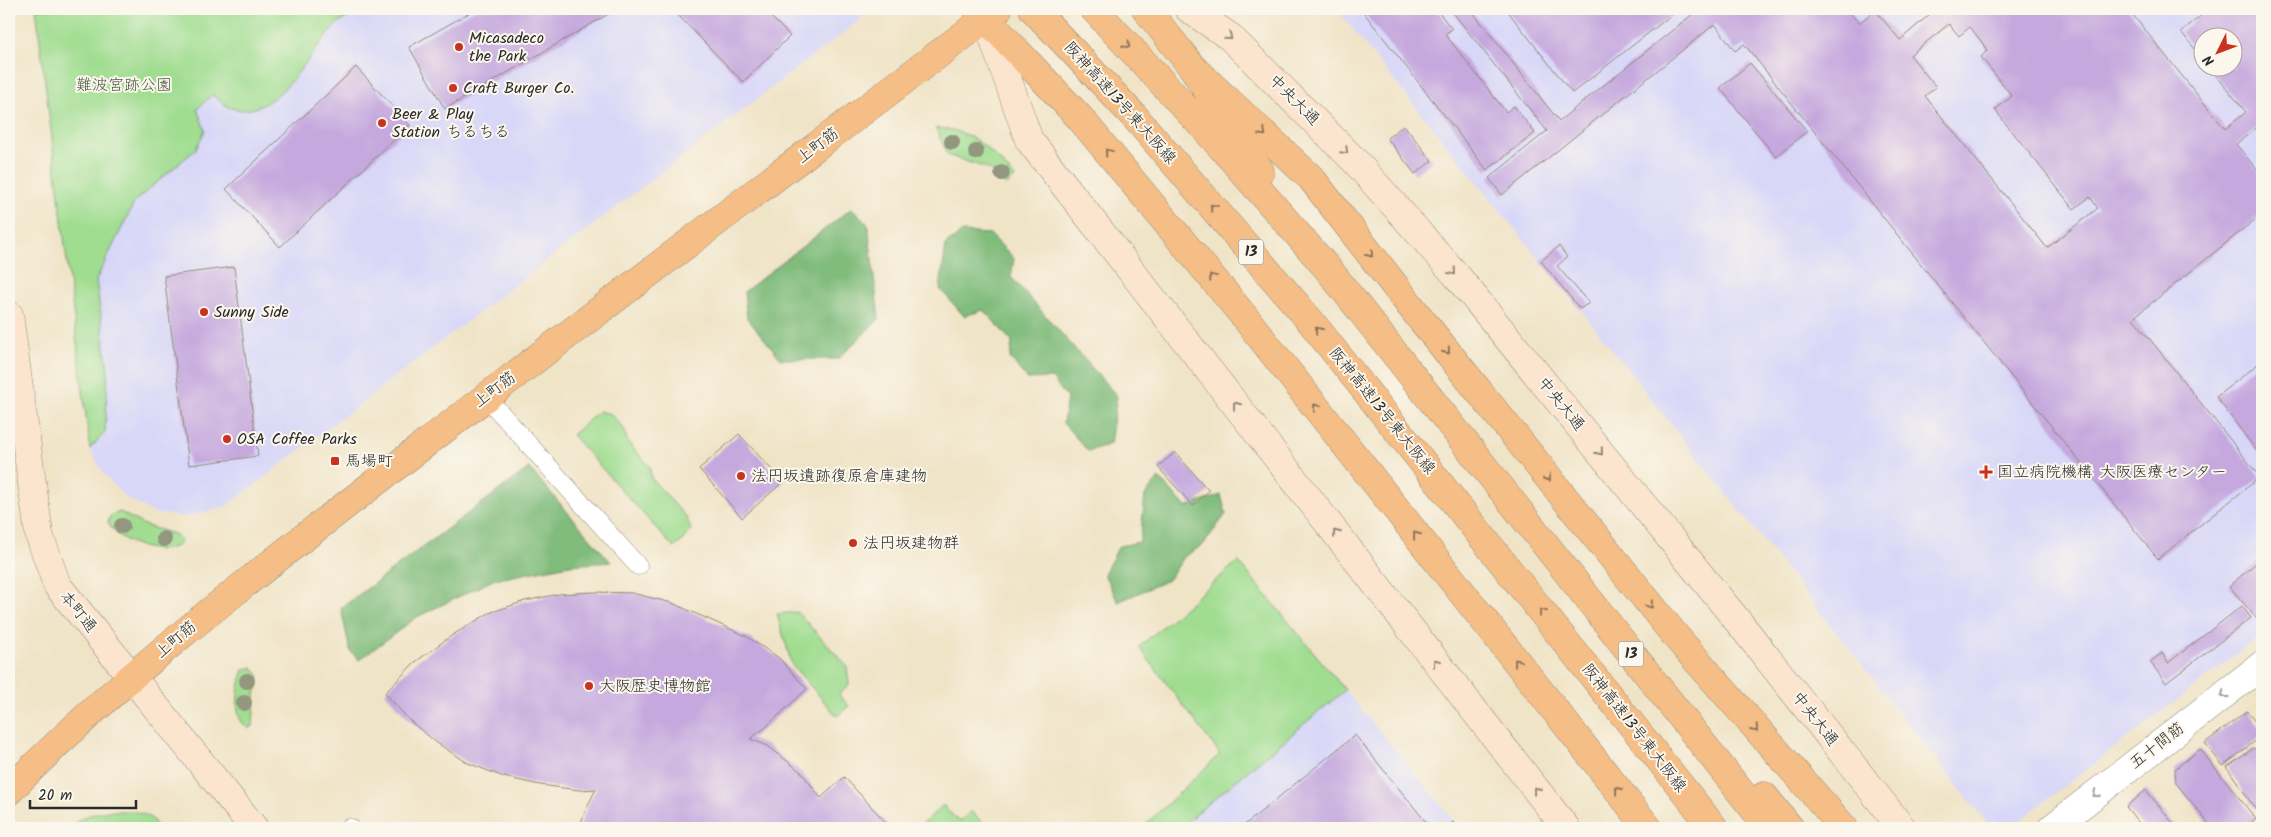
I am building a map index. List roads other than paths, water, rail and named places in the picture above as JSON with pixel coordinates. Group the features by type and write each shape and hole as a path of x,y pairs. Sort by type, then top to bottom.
{"main road":[{"name":"阪神高速13号東大阪線","path":"1033,9 1134,116 1307,317 1714,828"},
{"name":"13","path":"1094,9 1217,142 1328,269 1769,828"},
{"path":"1146,9 1193,68 1278,198 1387,329 1718,742 1790,828"},
{"path":"987,12 1080,118 1243,315 1648,828"},
{"name":"上町筋","path":"9,791 38,762 131,678 232,593 987,12"},
{"path":"1193,68 1311,178 1416,314 1678,639 1844,828"}],"street":[{"name":"中央大通","path":"1189,9 1230,38 1355,161 1457,276 1745,630 1902,828"},
{"path":"987,12 1029,140 1566,828"},
{"name":"本町通","path":"9,315 39,534 57,585 254,828"},
{"name":"五十間筋","path":"2052,828 2262,665"}],"lane":[{"path":"486,397 638,566"}],"place":[{"name":"Micasadeco the Park","path":"459,47"},
{"name":"Craft Burger Co.","path":"453,88"},
{"name":"Beer & Play Station ちるちる","path":"382,123"},
{"name":"Sunny Side","path":"204,312"},
{"name":"OSA Coffee Parks","path":"227,439"},
{"name":"馬場町","path":"335,461"},
{"name":"国立病院機構 大阪医療センター","path":"1986,472"},
{"name":"法円坂遺跡復原倉庫建物","path":"741,476"},
{"name":"法円坂建物群","path":"853,543"},
{"name":"大阪歴史博物館","path":"589,686"}],"park label":[{"name":"難波宮跡公園","path":"124,85"}]}
